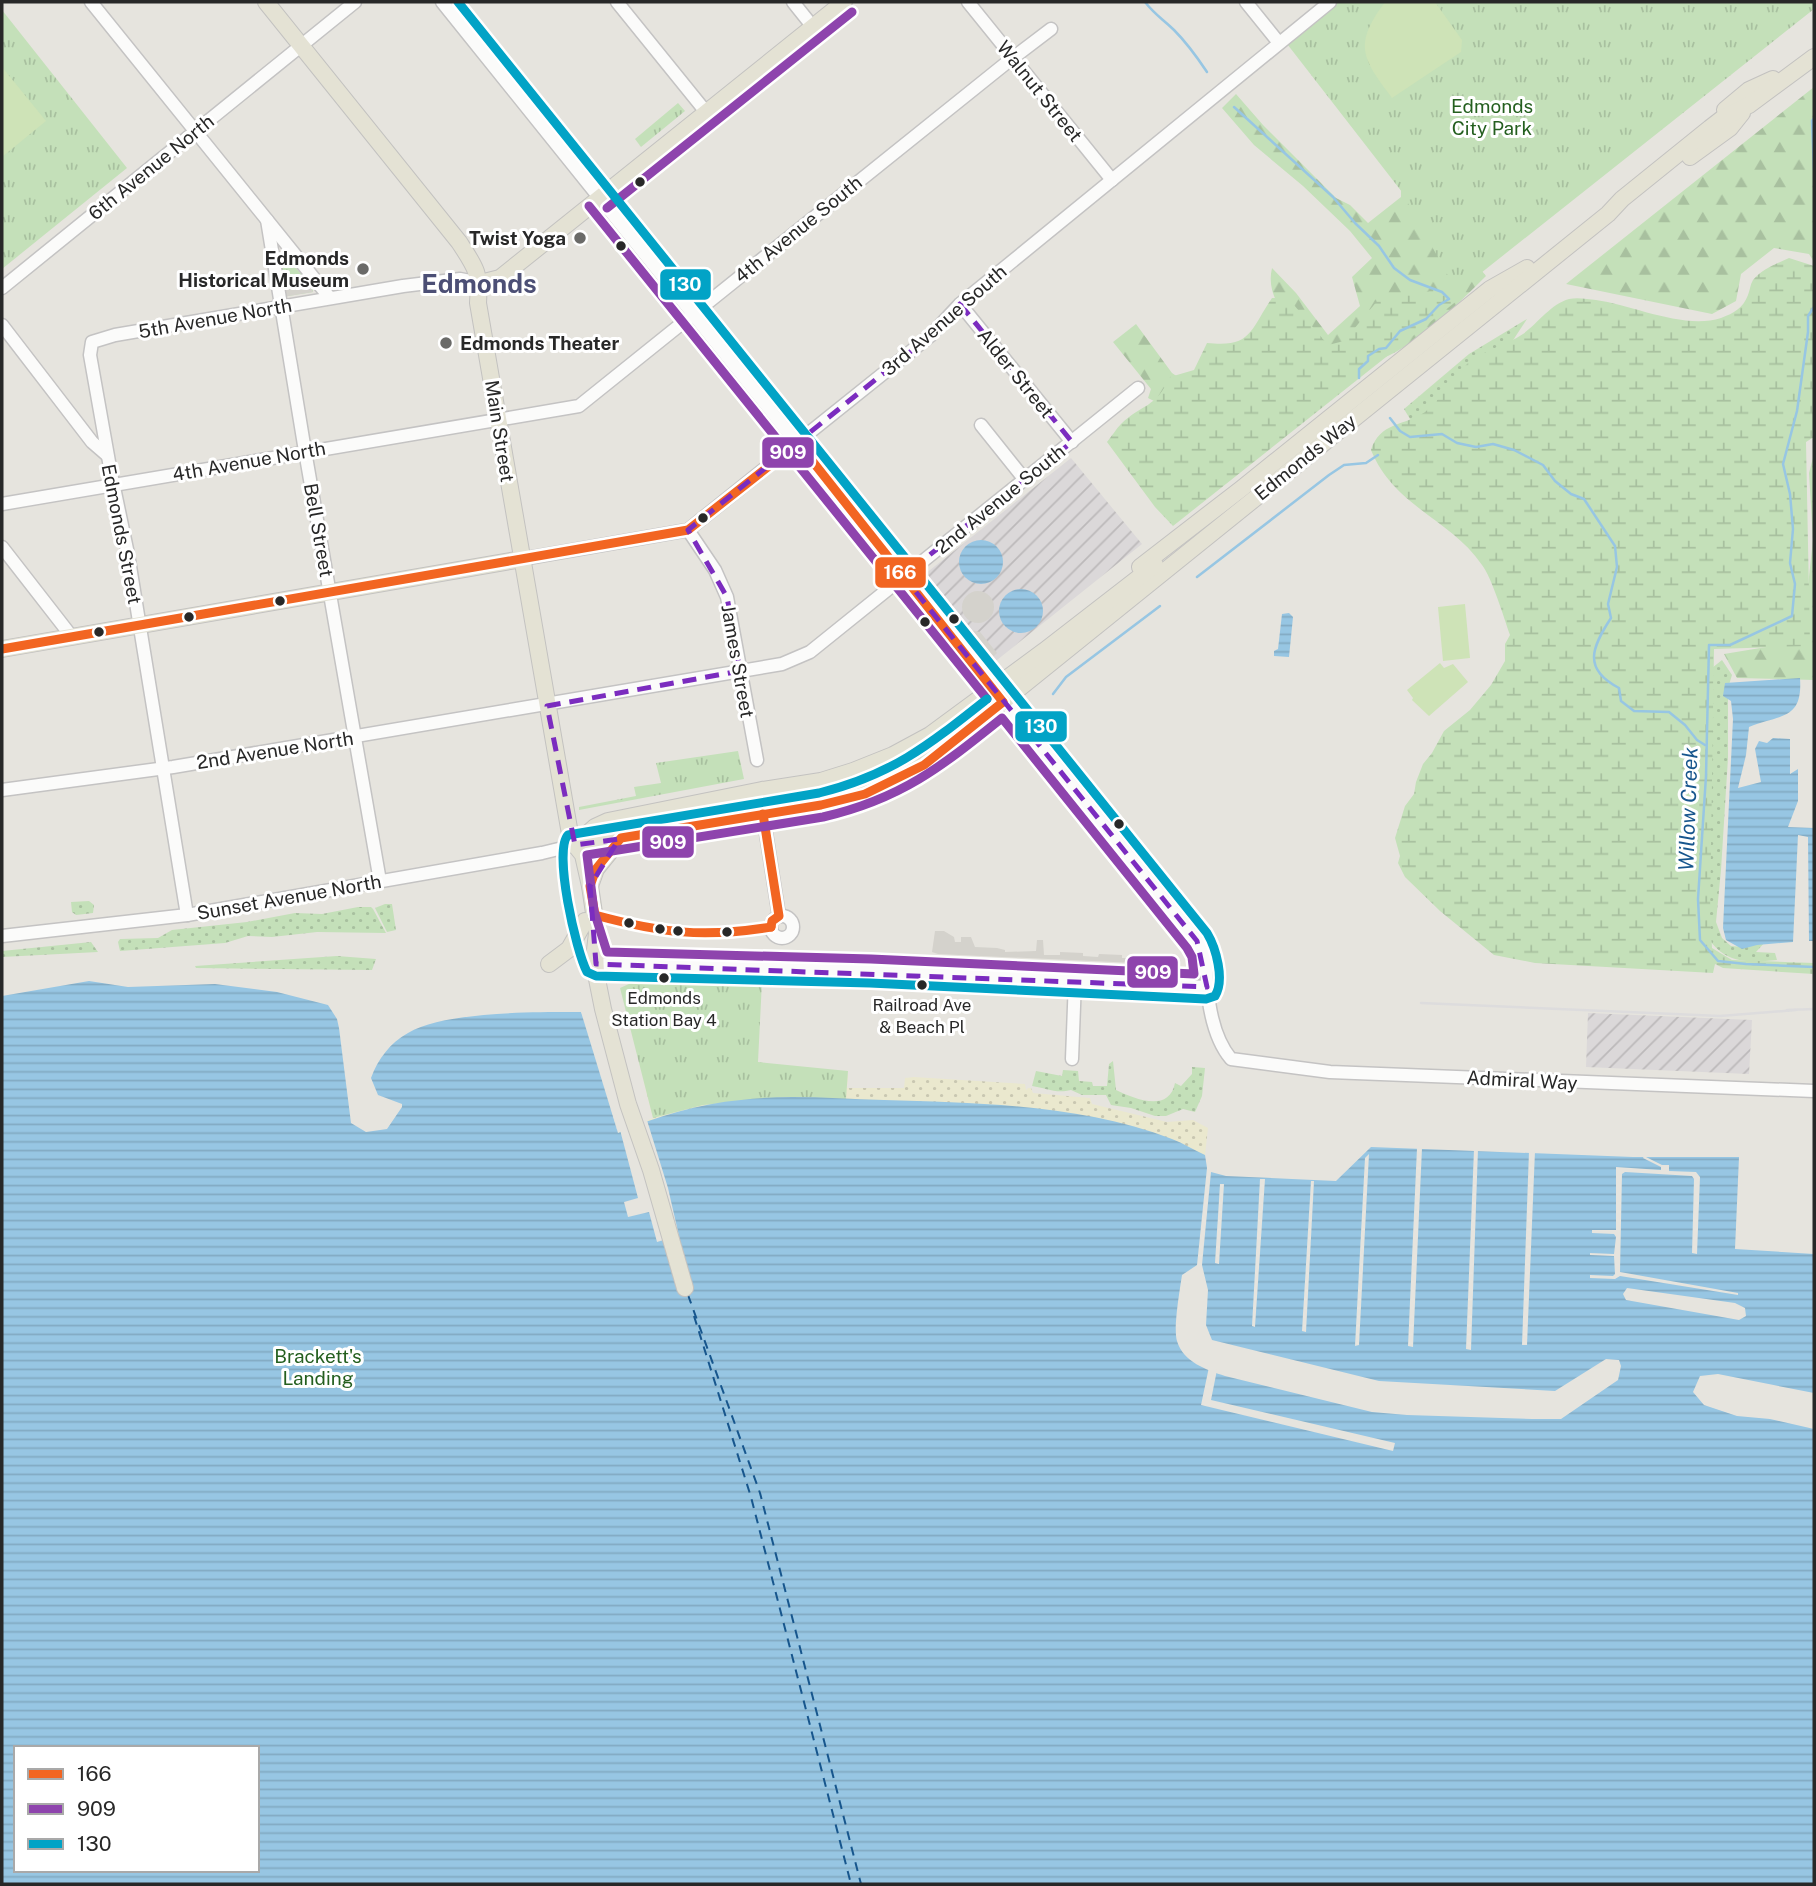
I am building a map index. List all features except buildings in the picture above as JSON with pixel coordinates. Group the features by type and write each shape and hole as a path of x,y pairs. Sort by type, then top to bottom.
{"main road":[{"name":"Main Street","path":"266,2 459,242 474,265 480,283 478,303 570,834 583,855 590,886 597,933 596,962"},
{"path":"480,283 500,278 844,2"},
{"path":"575,845 595,827 608,821 821,781 868,766 930,735 1018,669 1037,647 1241,489 1490,289 1524,270 1749,90 1812,59"},
{"name":"Edmonds Way","path":"575,845 839,802 878,788 924,765 1608,214 1630,205 1730,128 1749,105 1812,59"},
{"path":"2,649 522,559"},
{"path":"839,802 868,766"},
{"path":"590,886 596,869 621,838"},
{"name":"Main Street","path":"575,845 574,858 585,921 596,962"},
{"path":"549,964 569,949 585,921"},
{"path":"596,962 628,1104 651,1170 685,1288"}],"street":[{"name":"Bell Street","path":"91,2 330,298"},
{"name":"6th Avenue North","path":"2,288 355,2"},
{"path":"442,2 1198,941 1204,953 1207,987 596,962"},
{"path":"617,2 706,113"},
{"path":"793,2 813,27"},
{"name":"Walnut Street","path":"968,2 1112,180"},
{"path":"1246,2 1279,44"},
{"name":"3rd Avenue South","path":"522,559 688,530 930,336 960,304 1331,2"},
{"name":"4th Avenue South","path":"497,418 579,406 1051,29"},
{"name":"Bell Street","path":"267,220 380,881"},
{"name":"5th Avenue North","path":"116,335 330,298 460,279 480,283"},
{"name":"Alder Street","path":"960,304 1072,442"},
{"path":"2,325 92,443 107,454"},
{"name":"Edmonds Street","path":"116,335 92,342 90,347 107,454 140,625 187,915"},
{"name":"2nd Avenue South","path":"547,706 782,664 810,653 1138,388"},
{"name":"4th Avenue North","path":"2,504 497,418"},
{"path":"981,425 1025,480"},
{"name":"James Street","path":"688,530 715,570 727,597 757,760"},
{"path":"2,547 72,637"},
{"name":"2nd Avenue North","path":"2,790 162,769 547,706"},
{"path":"763,814 779,916"},
{"name":"Sunset Avenue North","path":"2,936 187,915 575,845"},
{"path":"1072,1059 1075,980"},
{"name":"Admiral Way","path":"1207,987 1221,1047 1231,1059 1330,1072 1814,1091"}],"highlighted area":[{"path":"960,304 1072,442 903,576 1197,941 1207,987 596,964 590,886 619,839 575,845 547,706 740,671 727,597 688,530 930,336"}],"shaded area":[{"path":"289,275 309,283 313,292 283,297"},
{"path":"1071,458 1142,544 992,664 920,578"},
{"path":"978,591 989,596 994,607 989,618 978,623 967,618 962,607 967,596"},
{"path":"969,630 980,632 997,653 992,658"},
{"path":"935,931 944,931 954,937 955,942 961,942 961,937 971,937 975,947 997,948 1005,952 1036,951 1037,940 1043,940 1044,955 1060,955 1060,952 1098,957 1099,954 1122,955 1122,958 1135,958 1135,963 938,954 932,952"},
{"path":"1588,1013 1752,1020 1749,1074 1586,1067"}],"green space":[{"name":"Edmonds City Park","path":"1331,2 1814,2 1814,9 1457,292 1402,192 1284,40"},
{"path":"1385,2 1435,2 1462,40 1461,52 1392,98 1374,72 1365,51 1368,30"},
{"path":"2,10 127,168 2,269"},
{"path":"2,67 46,121 2,157"},
{"path":"1814,87 1814,262 1809,254 1774,248 1741,274 1736,301 1712,314 1566,284"},
{"path":"1236,94 1336,198 1350,205 1368,223 1401,197 1401,176 1486,276 1434,325 1389,356 1363,363 1326,359 1296,329 1279,306 1273,294 1272,268 1296,293 1328,335 1360,306 1352,277 1372,258 1350,231 1303,186 1254,145 1222,108"},
{"path":"678,103 685,111 641,147 635,139"},
{"path":"285,256 313,287 313,292 282,297 279,258"},
{"path":"1789,258 1814,266 1814,437 1806,442 1810,646 1714,649 1710,915 1712,948 1732,960 1814,963 1814,974 1723,968 1715,964 1713,973 1535,963 1494,955 1440,911 1405,877 1398,863 1400,856 1395,838 1405,806 1414,794 1423,764 1444,731 1470,710 1491,685 1505,661 1505,644 1510,635 1494,588 1482,565 1455,536 1394,486 1371,450 1380,434 1417,417 1431,407 1467,364 1523,334 1562,301 1575,298 1596,300 1675,319 1707,321 1738,310 1746,300 1757,276"},
{"path":"1444,287 1463,296 1173,526 1155,507 1107,442 1121,424 1159,395 1170,377 1194,370 1207,343 1233,343 1248,334 1272,298 1288,298 1328,345 1344,341 1378,300 1396,298 1403,292 1419,294"},
{"path":"1527,319 1500,360 1413,424 1404,409 1469,354"},
{"path":"1136,324 1172,373 1181,379 1162,405 1148,398 1151,389 1113,342"},
{"path":"1814,454 1814,680 1737,678 1724,654 1802,641 1813,540 1809,473"},
{"path":"1465,604 1470,658 1443,661 1438,607"},
{"path":"1722,660 1732,675 1728,688 1728,758 1716,922 1722,938 1731,946 1743,947 1766,941 1756,952 1775,953 1777,960 1734,959 1718,950 1704,932 1712,668"},
{"path":"1440,663 1444,668 1453,664 1468,682 1429,716 1412,700 1407,690"},
{"path":"738,751 744,779 579,810 579,807 636,796 634,787 661,783 656,763"},
{"path":"89,901 94,905 93,913 76,915 72,912 71,902"},
{"path":"392,904 396,930 387,932 375,908"},
{"path":"371,907 386,933 317,932 272,937 248,936 225,943 120,951 118,942 120,939 158,938 172,930 247,922 295,913 322,914"},
{"path":"91,942 98,952 2,957 2,951"},
{"path":"337,956 376,959 372,970 195,966"},
{"path":"640,979 762,981 758,1062 848,1071 846,1099 787,1097 703,1105 653,1118 620,988"},
{"path":"1113,1061 1116,1090 1150,1101 1166,1098 1175,1083 1181,1086 1192,1074 1192,1067 1205,1068 1202,1096 1195,1112 1183,1109 1166,1116 1155,1116 1111,1105 1106,1095 1082,1095 1071,1090 1056,1091 1032,1086 1036,1071 1062,1076 1063,1070 1078,1071 1079,1081 1092,1082 1093,1086 1107,1086 1109,1064"}],"sand":[{"path":"848,1075 847,1088 904,1088 905,1078 914,1077 1025,1084 1026,1090 1031,1088 1033,1093 1090,1098 1092,1104 1167,1122 1193,1120 1208,1128 1205,1155 1192,1187 618,1133 653,1118 644,1082"}],"water":[{"path":"981,540 996,547 1003,562 996,577 981,584 966,577 959,562 966,547"},
{"path":"1021,589 1036,596 1043,611 1036,626 1021,633 1006,626 999,611 1006,596"},
{"path":"1289,613 1293,617 1289,657 1274,656 1274,651 1278,649 1282,614"},
{"path":"1800,678 1798,702 1793,709 1780,717 1749,727 1738,788 1761,782 1755,749 1759,741 1767,743 1773,738 1790,739 1790,774 1798,769 1798,801 1788,827 1814,828 1814,941 1809,941 1808,837 1798,835 1793,942 1742,949 1726,940 1723,928 1733,719 1731,701 1723,696 1725,683"},
{"path":"89,981 128,987 215,984 277,992 328,1005 339,1028 351,1123 366,1132 387,1129 402,1107 402,1104 378,1095 371,1078 385,1052 408,1033 444,1020 492,1014 562,1012 581,1012 587,1023 618,1133 663,1116 709,1104 794,1097 993,1104 1066,1112 1137,1127 1205,1155 1207,1168 1197,1265 1182,1275 1177,1309 1176,1335 1184,1354 1196,1364 1225,1376 1372,1412 1561,1419 1618,1380 1621,1366 1619,1360 1606,1359 1555,1391 1379,1381 1212,1340 1206,1325 1208,1290 1202,1265 1211,1172 1226,1176 1336,1181 1371,1147 1633,1157 1739,1157 1735,1249 1814,1254 1814,1393 1718,1374 1700,1376 1693,1392 1704,1405 1737,1416 1770,1419 1814,1429 1814,1884 2,1884 2,996","holes":["1627,1288 1735,1303 1745,1308 1746,1316 1739,1320 1626,1300 1623,1294"]}],"pier":[{"path":"581,1008 591,1022 618,1133 581,1012"},
{"path":"602,1062 620,1128 646,1117 668,1188 690,1284 667,1239 657,1242 649,1212 628,1217 624,1202 638,1198"},
{"path":"1417,1148 1422,1148 1413,1347 1408,1346"},
{"path":"1474,1149 1478,1149 1471,1350 1466,1349"},
{"path":"1529,1151 1535,1151 1527,1345 1522,1345"},
{"path":"1369,1154 1359,1345 1355,1346 1365,1158"},
{"path":"1644,1156 1662,1165 1669,1165 1669,1171 1696,1172 1700,1177 1697,1254 1692,1253 1692,1176 1625,1172 1622,1174 1620,1272 1738,1295 1620,1276 1615,1279 1590,1278 1590,1275 1615,1274 1614,1256 1590,1253 1614,1254 1616,1237 1614,1234 1592,1233 1592,1230 1616,1230 1616,1167 1661,1170 1661,1167 1643,1158"},
{"path":"1260,1179 1265,1179 1255,1327 1252,1326"},
{"path":"1311,1181 1314,1181 1306,1332 1302,1331"},
{"path":"1220,1184 1224,1184 1219,1264 1215,1263"},
{"path":"1209,1367 1217,1370 1211,1400 1395,1443 1393,1451 1201,1405"}],"waterway":[{"path":"1145,2 1183,40 1207,72"},
{"path":"1234,107 1333,197 1379,246 1394,268 1410,280 1442,292 1449,299 1426,319 1400,331 1386,348 1368,356 1368,361 1359,369 1359,378"},
{"name":"Willow Creek","path":"1814,118 1814,170"},
{"name":"Willow Creek","path":"1814,307 1808,316 1797,411 1783,464 1790,494 1793,529 1790,563 1795,584 1792,616 1730,645 1709,645 1706,776 1698,899 1700,940 1718,961 1814,967"},
{"path":"1390,418 1400,431 1410,437 1442,434 1457,443 1476,447 1493,444 1514,450 1543,465 1555,481 1571,494 1584,499 1615,546 1617,567 1608,604 1611,618 1595,648 1595,665 1607,681 1619,688 1621,701 1634,711 1669,712 1705,745"},
{"path":"1197,577 1329,475 1344,465 1366,463 1378,455"},
{"path":"1053,694 1066,677 1160,606"}],"ferry route":[{"path":"688,1295 760,1493 861,1884"},
{"path":"694,1316 751,1497 851,1884"}],"railway":[{"path":"1421,1003 1720,1016 1796,1010"},
{"path":"1787,1010 1814,1009"}],"transit line":[{"name":"130","path":"458,2 1207,933 1216,955 1219,982 1215,996 1206,999 870,983 596,976 587,972 577,944 568,902 563,860 568,835 819,793 845,786 909,756 947,731 987,699"},
{"name":"909","path":"607,208 852,12"},
{"name":"909","path":"589,206 987,699"},
{"name":"166","path":"798,443 1003,702"},
{"name":"166","path":"2,649 688,530 798,443"},
{"name":"166","path":"595,915 590,886 596,869 621,838 821,805 865,794 924,765 1003,702"},
{"name":"909","path":"1002,718 1187,948 1192,957 1194,974 871,959 607,952 594,911 587,855 823,817 851,810 898,791 919,779 1002,718"},
{"name":"166","path":"763,814 779,916 772,921 771,927"},
{"name":"166","path":"595,915 682,932 724,932 771,927"}],"place":[{"name":"Twist Yoga","path":"580,238"},
{"name":"Edmonds Historical Museum","path":"363,269"},
{"name":"Edmonds Theater","path":"446,343"},
{"name":"Edmonds Station Bay 4","path":"664,978"},
{"name":"Railroad Ave & Beach Pl","path":"922,985"}],"district":[{"name":"Edmonds","path":"479,283"}],"park label":[{"name":"Brackett's Landing","path":"318,1367"}]}
